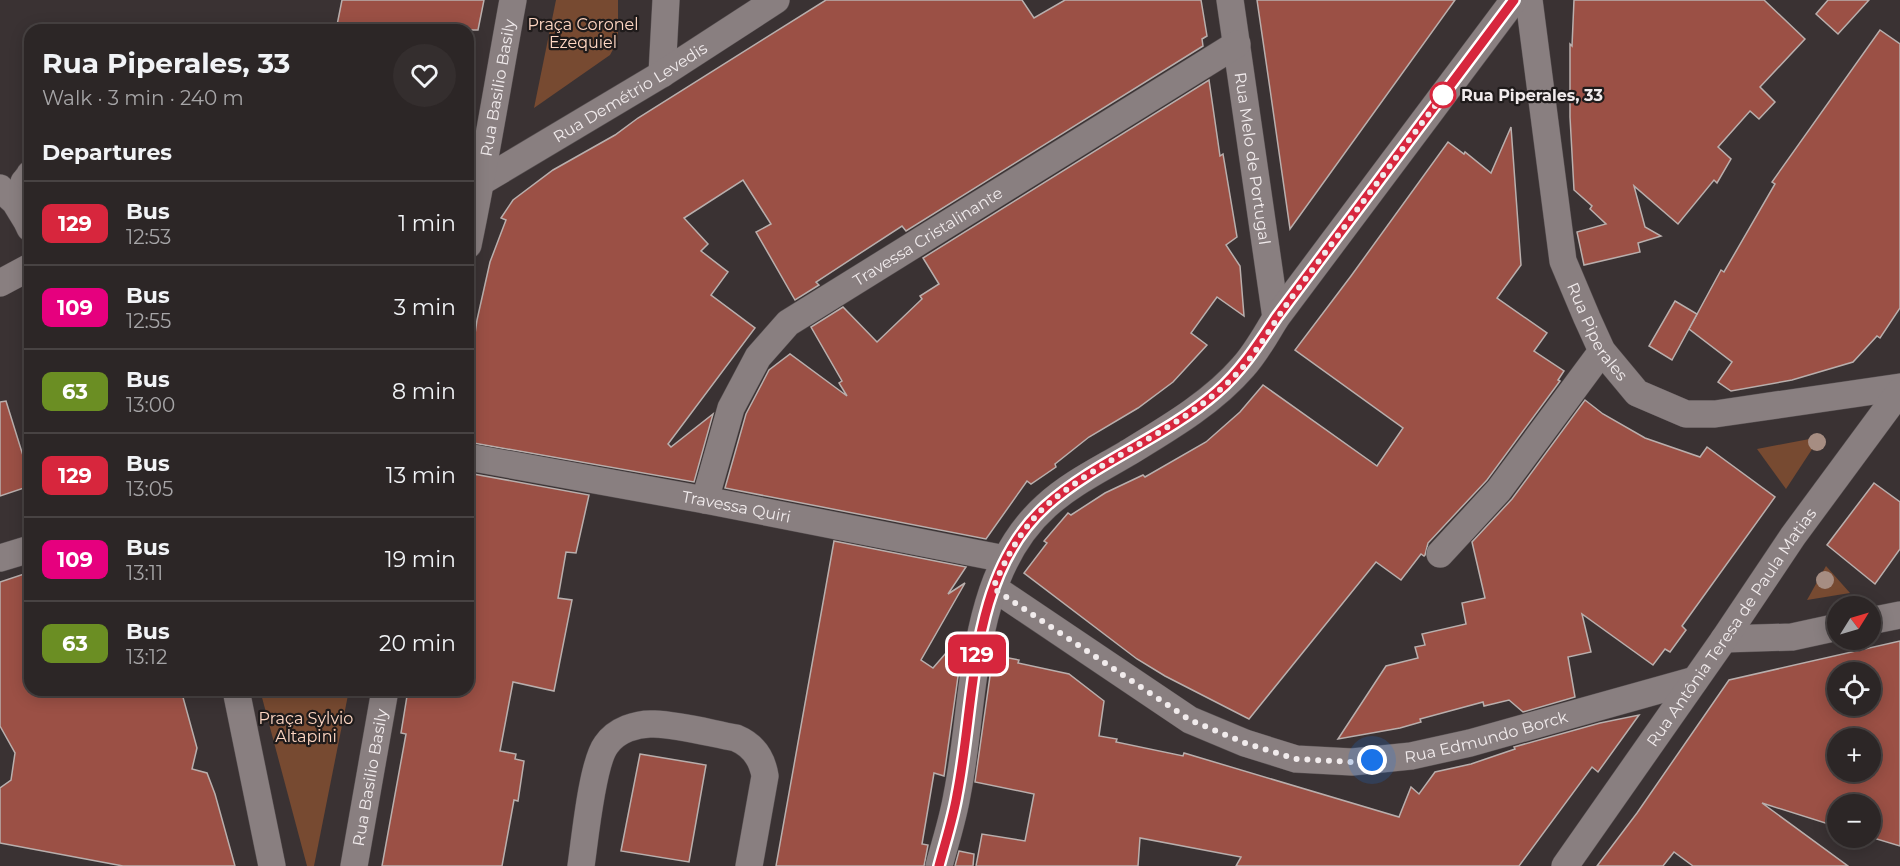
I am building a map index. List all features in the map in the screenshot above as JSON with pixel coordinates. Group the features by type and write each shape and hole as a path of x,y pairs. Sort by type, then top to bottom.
{"street":[{"name":"Rua Basilio Basily","path":"474,216 513,0"},
{"path":"662,74 666,0"},
{"name":"Rua Demétrio Levedis","path":"481,182 662,74 776,0"},
{"name":"Rua Melo de Portugal","path":"1230,0 1276,318"},
{"path":"939,866 957,796 978,649 993,588 1005,559 1023,532 1046,506 1076,483 1138,446 1216,394 1244,367 1276,318 1514,0"},
{"name":"Rua Piperales","path":"1529,0 1563,261 1602,351 1637,393 1686,414 1715,414 1900,389"},
{"name":"Travessa Cristalinante","path":"705,500 731,408 758,357 788,323 1237,44"},
{"path":"24,182 24,200"},
{"path":"0,188 15,202 24,218"},
{"path":"0,283 24,270"},
{"path":"1440,554 1499,490 1602,351"},
{"name":"Rua Antônia Teresa de Paula Matias","path":"1565,866 1725,639 1793,536 1900,389"},
{"name":"Travessa Quiri","path":"474,458 705,500 1005,559"},
{"path":"0,558 24,551"},
{"name":"Rua Edmundo Borck","path":"993,588 1190,720 1245,743 1296,759 1352,762 1411,756 1470,743 1695,680"},
{"path":"1881,619 1900,615"},
{"path":"1725,639 1792,637 1827,629"},
{"path":"237,696 272,866"},
{"name":"Rua Basilio Basily","path":"354,866 384,696"},
{"path":"581,866 598,763 606,745 620,732 638,724 655,724 736,738 746,743 758,754 765,776 749,866"}],"green space":[{"name":"Praça Coronel Ezequiel","path":"556,0 618,0 618,40 610,55 534,108"},
{"path":"1820,437 1786,489 1757,449"},
{"path":"1826,566 1850,593 1827,596 1807,600"},
{"name":"Praça Sylvio Altapini","path":"262,696 348,696 314,866 307,866"}],"building":[{"path":"342,0 484,0 478,30 474,30 474,24 337,24"},
{"path":"826,0 1022,0 1034,18 1065,0 1201,0 1207,36 1202,39 1203,46 906,231 902,226 816,282 819,285 795,300 756,232 771,224 743,180 684,218 708,244 701,251 728,272 711,295 755,328 668,444 671,447 713,414 694,482 474,443 474,341 490,262 506,220 501,218 513,200 553,170 615,135 638,118"},
{"path":"1257,0 1455,0 1290,229 1270,89"},
{"path":"1574,0 1764,0 1805,39 1760,87 1775,102 1759,119 1750,111 1718,147 1731,159 1717,183 1714,180 1678,224 1634,186 1645,227 1661,236 1638,243 1640,252 1584,265 1577,232 1606,224 1590,209 1592,206 1574,190 1570,117 1570,44 1572,46"},
{"path":"1828,0 1869,0 1838,34 1816,14"},
{"path":"1880,30 1900,44 1900,308 1880,338 1877,336 1853,362 1792,380 1731,391 1718,382 1732,362 1689,329 1721,270 1724,272 1775,184 1772,182"},
{"path":"1209,80 1220,156 1223,154 1237,237 1226,245 1240,266 1244,316 1217,297 1191,333 1207,345 1173,382 1138,408 1089,437 1055,464 1056,467 1031,484 1027,481 986,539 725,488 746,414 769,370 790,354 847,396 839,383 842,381 811,327 843,307 877,342 922,299 920,296 939,284 923,258"},
{"path":"1511,127 1521,265 1497,298 1547,333 1534,351 1564,371 1558,380 1560,381 1487,480 1428,543 1425,555 1421,554 1401,580 1376,562 1249,719 1137,659 1024,573 1047,543 1044,541 1068,513 1071,515 1105,493 1143,475 1145,477 1206,442 1240,412 1263,385 1377,466 1403,428 1295,350 1448,142 1464,154 1465,152 1491,173"},
{"path":"1675,301 1697,314 1672,360 1649,346"},
{"path":"1585,400 1603,414 1645,438 1700,457 1707,447 1775,497 1682,626 1686,630 1670,652 1665,649 1653,665 1582,614 1591,652 1568,657 1575,697 1523,712 1509,700 1484,706 1483,702 1420,719 1421,722 1400,728 1338,739 1386,666 1418,658 1415,647 1425,645 1422,634 1466,624 1462,603 1485,598 1472,542 1512,499"},
{"path":"6,401 24,459 24,488 0,496 0,402"},
{"path":"474,474 589,495 576,553 566,552 558,598 572,600 554,691 513,682 500,751 516,754 515,759 524,761 518,801 514,800 502,866 382,866 406,734 401,733 407,696 474,696"},
{"path":"1874,483 1900,502 1900,549 1875,584 1827,545"},
{"path":"834,541 966,567 948,594 965,583 921,660 933,668 952,646 962,648 944,776 934,773 922,844 928,845 924,866 776,866"},
{"path":"24,574 24,696 183,696 197,748 192,769 207,773 235,866 123,866 0,843 0,788 11,780 15,753 0,726 0,582"},
{"path":"1900,641 1900,846 1881,840 1881,794 1827,794 1827,824 1762,803 1848,866 1693,866 1674,852 1663,866 1597,866 1637,813 1729,680 1861,650 1881,650 1881,645"},
{"path":"993,655 1069,674 1104,701 1099,736 1117,739 1116,742 1183,756 1184,753 1399,817 1411,787 1419,794 1435,772 1471,764 1515,749 1514,747 1600,723 1639,715 1598,772 1592,767 1519,866 1236,866 1241,857 1140,838 1138,866 976,866 982,834 1025,841 1034,794 975,782"},
{"path":"640,754 706,765 689,862 621,851"},
{"path":"959,851 974,854 973,866 955,866"}],"bus line":[{"name":"129","path":"939,866 957,796 978,649 993,588 1005,559 1023,532 1046,506 1076,483 1216,394 1244,367 1276,318 1514,0"}],"place":[{"name":"Rua Piperales, 33","path":"1443,95"}],"route":[{"path":"1372,760 1352,762 1296,759 1245,743 1190,720 993,588 1005,559 1023,532 1046,506 1076,483 1189,413 1216,394 1244,367 1276,318 1443,95"}]}
